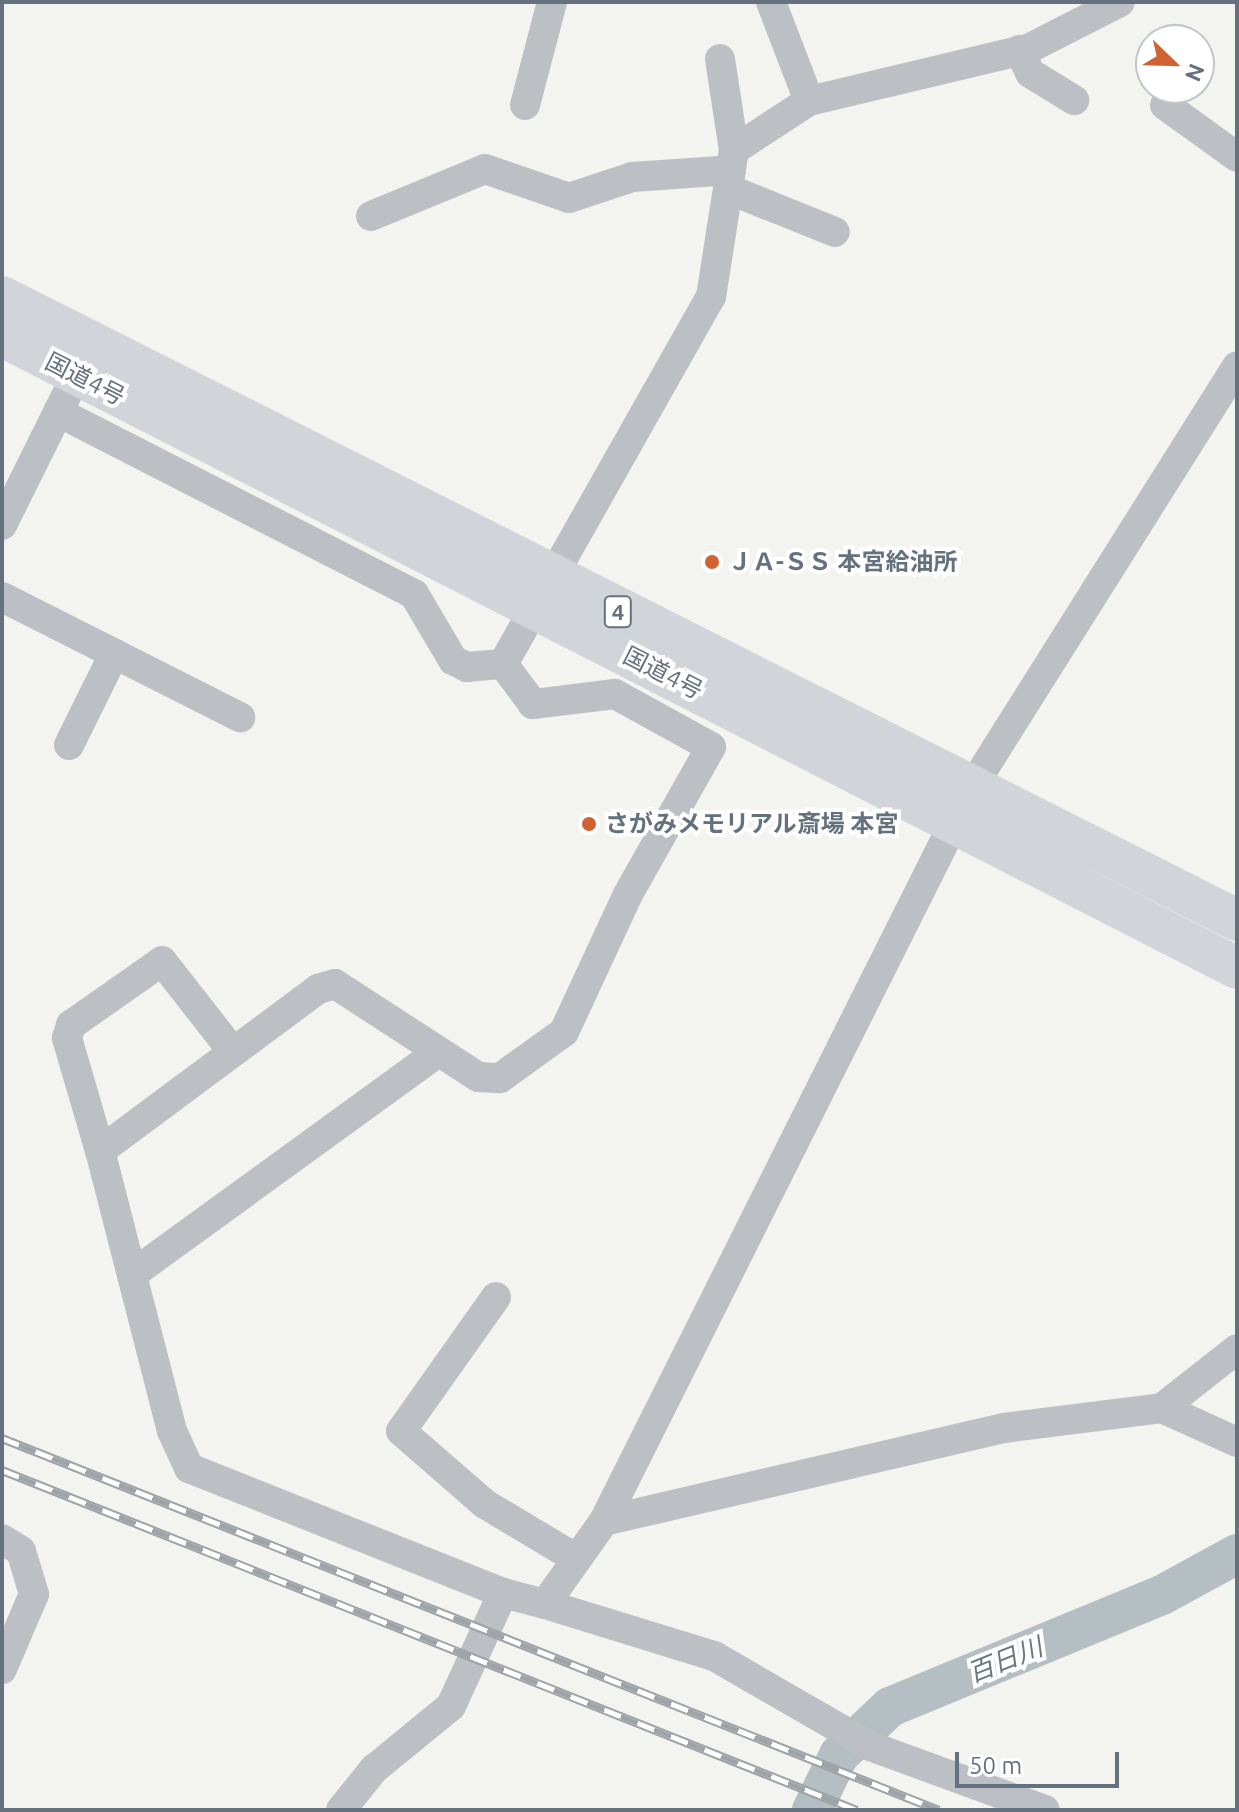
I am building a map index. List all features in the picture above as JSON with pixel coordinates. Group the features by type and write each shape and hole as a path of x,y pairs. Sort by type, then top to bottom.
{"highway":[{"name":"国道4号","path":"2,297 542,593 965,804 1237,920"},
{"name":"国道4号","path":"2,336 67,394 542,593"},
{"name":"国道4号","path":"965,804 1237,968"}],"street":[{"path":"525,105 552,2"},
{"path":"771,2 809,101"},
{"path":"731,170 809,101 1019,50 1086,11 1120,2"},
{"path":"1019,50 1030,73 1074,100"},
{"path":"503,664 711,297 731,170 720,59"},
{"path":"1165,105 1237,157"},
{"path":"371,216 485,169 569,198 632,177 731,170 835,232"},
{"path":"545,1604 604,1521 965,804 1203,432 1237,366"},
{"path":"2,525 67,394 414,594 453,660 467,667 503,664"},
{"path":"2,597 240,717"},
{"path":"69,745 114,654"},
{"path":"100,1151 233,1052 335,984 478,1077 500,1078 564,1032 632,886 704,768 711,747 677,722 615,694 557,706 533,704 503,664"},
{"path":"233,1052 162,961 71,1025 67,1038 134,1273 172,1431 189,1468 500,1596 545,1604 714,1656 858,1739 1045,1810"},
{"path":"134,1273 438,1052"},
{"path":"496,1297 401,1431 485,1504 577,1559"},
{"path":"604,1521 1004,1428 1162,1408 1237,1349"},
{"path":"1162,1408 1237,1442"},
{"path":"2,1539 21,1551 34,1594 2,1669"},
{"path":"341,1810 374,1769 439,1719 460,1692 500,1596"}],"waterway":[{"name":"百日川","path":"812,1810 839,1755 890,1707 1162,1595 1237,1554"}],"railway":[{"path":"2,1438 939,1810"},
{"path":"2,1470 857,1810"}],"place":[{"name":"ＪＡ-ＳＳ 本宮給油所","path":"712,562"},
{"name":"さがみメモリアル斎場 本宮","path":"589,824"}]}
